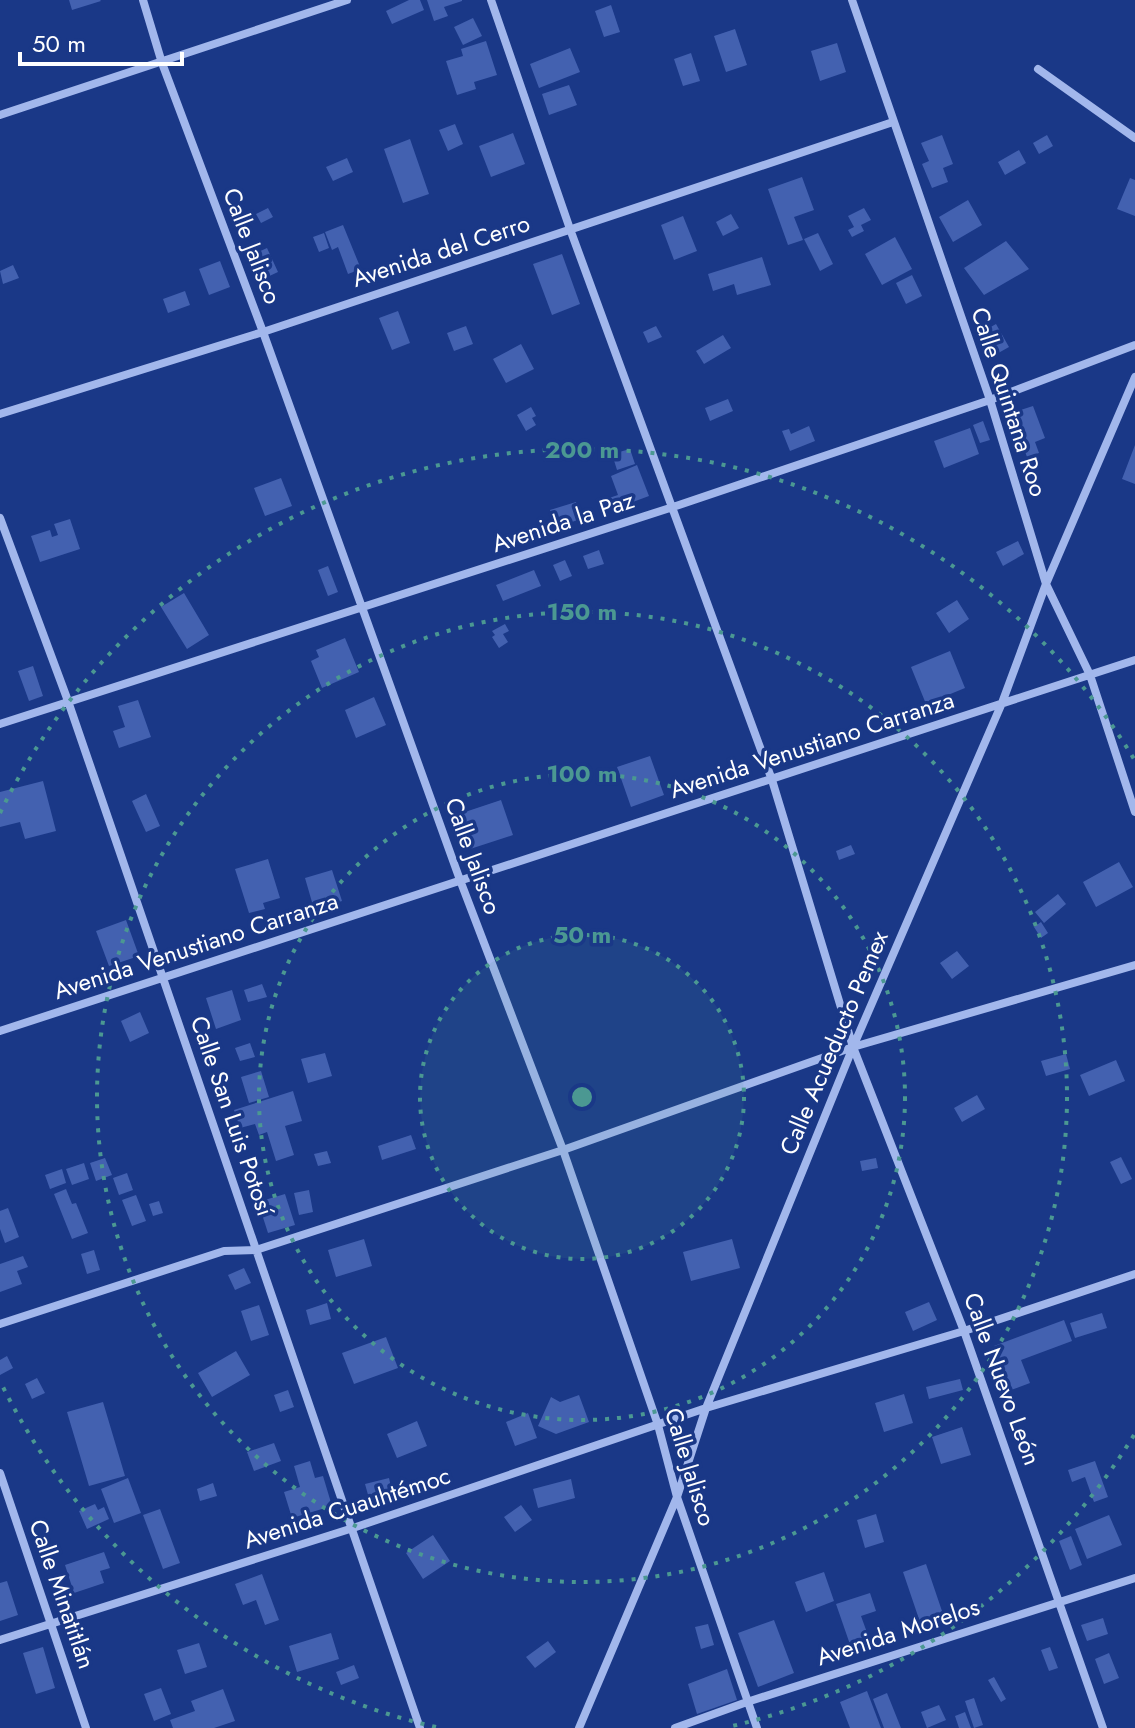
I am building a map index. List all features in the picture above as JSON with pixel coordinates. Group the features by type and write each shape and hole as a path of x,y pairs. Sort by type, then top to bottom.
{"street":[{"name":"Calle Jalisco","path":"143,0 162,63 263,332 460,880 563,1150 658,1425 677,1497 757,1728"},
{"path":"0,115 347,0"},
{"path":"491,0 570,229 772,780 853,1047"},
{"name":"Calle Quintana Roo","path":"852,0 990,400 1046,584 1090,675 1135,812"},
{"path":"1038,69 1135,138"},
{"name":"Avenida del Cerro","path":"0,414 263,332 893,122"},
{"name":"Avenida la Paz","path":"0,724 673,507 990,400 1135,345"},
{"name":"Calle Acueducto Pemex","path":"579,1728 677,1497 706,1408 853,1047 1002,703 1046,584 1135,377"},
{"name":"Calle San Luis Potosí","path":"0,518 68,701 420,1728"},
{"name":"Avenida Venustiano Carranza","path":"0,1031 1135,660"},
{"path":"0,1324 224,1251 256,1250 563,1150 853,1047 1135,965"},
{"name":"Calle Nuevo León","path":"853,1047 964,1331 1103,1728"},
{"name":"Avenida Cuauhtémoc","path":"0,1640 353,1528 706,1408 964,1331 1135,1274"},
{"name":"Calle Minatitlán","path":"0,1473 86,1728"},
{"name":"Avenida Morelos","path":"675,1728 1135,1578"}],"building":[{"path":"69,0 100,0 101,1 72,10"},
{"path":"409,0 420,0 424,10 392,24 386,11"},
{"path":"427,0 462,1 444,7 448,16 434,21"},
{"path":"611,5 620,32 604,37 595,11"},
{"path":"473,18 482,36 463,45 454,27"},
{"path":"735,29 747,65 726,72 714,36"},
{"path":"486,41 497,75 474,82 476,89 457,95 446,61 463,56 461,49"},
{"path":"837,43 846,72 820,81 811,51"},
{"path":"570,48 580,72 539,88 530,64"},
{"path":"691,53 700,81 683,86 674,59"},
{"path":"569,85 577,105 549,115 542,94"},
{"path":"455,124 463,144 448,151 439,130"},
{"path":"513,133 525,164 491,177 479,146"},
{"path":"942,135 953,164 943,168 948,182 932,188 922,164 929,161 921,143"},
{"path":"1047,135 1053,146 1039,154 1033,143"},
{"path":"410,139 429,194 403,203 384,149"},
{"path":"1019,150 1026,163 1005,175 998,162"},
{"path":"347,158 353,172 333,181 326,167"},
{"path":"802,177 814,210 794,217 803,240 788,245 768,189"},
{"path":"1130,178 1135,180 1135,216 1117,209"},
{"path":"968,200 982,225 953,242 939,217"},
{"path":"268,208 273,217 261,223 256,214"},
{"path":"864,208 871,220 861,225 864,231 852,237 848,230 854,227 848,216"},
{"path":"731,214 739,228 723,236 716,222"},
{"path":"683,216 697,251 674,260 661,225"},
{"path":"343,225 361,269 348,274 338,247 332,250 325,232"},
{"path":"324,233 329,248 319,252 313,237"},
{"path":"818,233 833,264 820,271 804,239"},
{"path":"895,237 912,269 882,285 865,254"},
{"path":"1006,241 1029,269 984,295 964,268"},
{"path":"267,248 278,272 263,279 252,255"},
{"path":"562,254 580,304 552,315 533,264"},
{"path":"762,257 771,285 737,295 734,284 713,291 708,274"},
{"path":"220,261 230,287 209,295 199,269"},
{"path":"13,265 19,278 3,284 0,271"},
{"path":"912,275 922,296 906,304 896,283"},
{"path":"185,291 190,305 168,313 163,299"},
{"path":"398,311 410,343 392,350 379,318"},
{"path":"996,324 1009,347 993,356 980,333"},
{"path":"466,326 473,344 454,351 447,333"},
{"path":"656,326 662,337 648,343 643,332"},
{"path":"723,335 731,348 704,364 696,351"},
{"path":"521,344 534,369 506,383 493,359"},
{"path":"728,399 733,411 710,421 705,408"},
{"path":"1033,406 1045,438 1035,442 1039,453 1027,457 1011,413"},
{"path":"531,407 536,416 532,418 536,425 526,431 517,415"},
{"path":"983,421 990,440 980,443 973,425"},
{"path":"809,426 815,441 790,451 782,431 789,429 791,434"},
{"path":"970,428 979,454 944,468 934,441"},
{"path":"1135,445 1135,484 1122,479"},
{"path":"630,449 635,464 617,470 612,454"},
{"path":"637,465 649,496 614,509 609,498 618,495 611,476"},
{"path":"281,478 292,506 265,516 254,488"},
{"path":"576,502 581,519 556,527 550,510"},
{"path":"70,519 80,549 40,562 31,536 50,530 52,537 58,535 54,524"},
{"path":"1018,541 1024,554 1003,566 996,552"},
{"path":"599,550 604,564 588,569 583,556"},
{"path":"565,560 572,576 560,581 553,565"},
{"path":"328,566 338,592 328,596 318,570"},
{"path":"534,570 541,586 503,601 496,585"},
{"path":"184,593 209,635 187,649 161,607"},
{"path":"957,600 969,619 949,633 936,613"},
{"path":"505,624 509,631 503,634 508,642 499,648 492,631"},
{"path":"345,638 359,672 322,688 311,661 319,657 316,650"},
{"path":"950,651 965,688 926,704 911,667"},
{"path":"33,666 43,696 29,701 18,671"},
{"path":"374,697 386,725 356,738 345,710"},
{"path":"138,700 151,737 119,748 113,731 125,727 118,706"},
{"path":"650,756 664,795 631,807 617,767"},
{"path":"43,781 56,831 25,839 20,822 0,827 0,792"},
{"path":"146,794 160,826 146,832 132,801"},
{"path":"501,800 513,835 467,850 456,815"},
{"path":"851,845 855,854 839,860 836,851"},
{"path":"268,859 280,898 263,903 265,909 249,913 235,869"},
{"path":"1119,862 1133,887 1096,907 1083,882"},
{"path":"332,870 342,901 314,909 305,878"},
{"path":"1058,894 1066,904 1044,923 1035,912"},
{"path":"126,920 139,956 109,966 96,931"},
{"path":"1041,922 1048,933 1041,938 1034,927"},
{"path":"957,951 969,966 952,979 940,963"},
{"path":"262,984 267,997 248,1002 244,990"},
{"path":"232,990 241,1020 216,1029 206,998"},
{"path":"140,1012 149,1033 130,1042 121,1021"},
{"path":"250,1043 255,1057 240,1061 235,1048"},
{"path":"325,1053 332,1076 308,1083 301,1059"},
{"path":"1066,1054 1070,1069 1046,1076 1041,1061"},
{"path":"1116,1060 1125,1081 1089,1096 1080,1075"},
{"path":"261,1071 269,1097 249,1103 241,1077"},
{"path":"293,1091 302,1121 285,1126 294,1155 276,1161 267,1132 259,1135 255,1124 240,1128 234,1110"},
{"path":"977,1095 985,1109 962,1122 954,1108"},
{"path":"411,1135 416,1149 382,1160 378,1146"},
{"path":"327,1151 331,1163 318,1166 314,1154"},
{"path":"1121,1157 1132,1179 1121,1184 1110,1162"},
{"path":"105,1158 112,1175 96,1181 90,1163"},
{"path":"876,1158 878,1168 862,1171 860,1161"},
{"path":"84,1163 89,1179 72,1185 66,1169"},
{"path":"62,1169 66,1183 50,1189 45,1175"},
{"path":"127,1173 133,1190 119,1195 113,1178"},
{"path":"66,1189 72,1204 76,1203 88,1233 72,1239 54,1194"},
{"path":"309,1190 313,1212 299,1215 294,1193"},
{"path":"285,1194 295,1225 268,1233 258,1202"},
{"path":"136,1195 146,1221 132,1226 122,1200"},
{"path":"159,1201 163,1213 153,1216 149,1204"},
{"path":"8,1208 19,1237 5,1243 0,1229 0,1211"},
{"path":"364,1239 372,1266 336,1277 328,1250"},
{"path":"732,1239 740,1268 691,1281 683,1252"},
{"path":"94,1250 100,1270 87,1274 81,1254"},
{"path":"23,1256 28,1267 17,1271 22,1284 0,1292 0,1264"},
{"path":"244,1268 251,1283 235,1290 228,1275"},
{"path":"929,1302 937,1320 913,1331 905,1312"},
{"path":"327,1303 331,1319 310,1325 306,1310"},
{"path":"259,1305 269,1335 251,1341 241,1311"},
{"path":"1102,1313 1107,1328 1075,1338 1070,1323"},
{"path":"1064,1320 1072,1341 1021,1360 1030,1383 1011,1390 994,1346"},
{"path":"386,1337 398,1368 354,1384 342,1353"},
{"path":"236,1351 250,1375 212,1397 198,1373"},
{"path":"7,1356 13,1368 0,1375 0,1360"},
{"path":"37,1378 45,1393 32,1399 25,1384"},
{"path":"960,1379 963,1390 929,1399 926,1387"},
{"path":"288,1390 294,1407 280,1412 274,1395"},
{"path":"904,1394 913,1423 884,1432 875,1403"},
{"path":"579,1395 589,1422 556,1434 538,1426 551,1397 560,1402"},
{"path":"103,1402 125,1476 89,1486 67,1412"},
{"path":"528,1413 537,1438 515,1446 506,1422"},
{"path":"417,1421 427,1446 397,1458 387,1434"},
{"path":"962,1427 971,1455 941,1464 932,1437"},
{"path":"274,1443 281,1461 254,1471 247,1452"},
{"path":"310,1461 315,1478 323,1476 332,1506 292,1518 284,1492 300,1487 294,1466"},
{"path":"1095,1461 1108,1497 1094,1502 1085,1477 1072,1482 1068,1470"},
{"path":"128,1478 141,1513 114,1523 101,1489"},
{"path":"389,1478 393,1496 370,1502 365,1484"},
{"path":"571,1479 575,1498 538,1508 533,1489"},
{"path":"213,1483 217,1496 200,1501 197,1489"},
{"path":"95,1504 98,1510 104,1507 109,1519 87,1529 79,1511"},
{"path":"521,1505 532,1520 515,1532 504,1517"},
{"path":"160,1509 180,1563 163,1569 143,1515"},
{"path":"876,1514 884,1542 865,1548 857,1520"},
{"path":"1109,1515 1122,1545 1087,1559 1075,1529"},
{"path":"433,1535 450,1561 423,1579 406,1553"},
{"path":"1071,1536 1082,1565 1070,1570 1059,1541"},
{"path":"104,1552 110,1568 100,1571 104,1583 74,1593 65,1565"},
{"path":"926,1564 943,1614 920,1622 903,1572"},
{"path":"824,1572 834,1601 806,1612 795,1582"},
{"path":"262,1574 279,1620 265,1625 256,1600 243,1605 235,1584"},
{"path":"7,1581 18,1615 0,1621 0,1583"},
{"path":"870,1593 876,1611 861,1616 873,1649 854,1656 836,1604"},
{"path":"1103,1618 1108,1634 1087,1641 1081,1625"},
{"path":"774,1620 794,1673 758,1687 738,1633"},
{"path":"708,1624 714,1645 701,1649 695,1627"},
{"path":"331,1633 339,1659 297,1672 289,1646"},
{"path":"548,1641 556,1652 535,1668 526,1657"},
{"path":"199,1643 207,1667 185,1674 177,1650"},
{"path":"43,1647 55,1688 36,1694 23,1653"},
{"path":"1050,1647 1058,1668 1049,1671 1041,1650"},
{"path":"1109,1653 1119,1678 1104,1684 1095,1659"},
{"path":"354,1665 359,1678 341,1685 336,1672"},
{"path":"727,1669 737,1700 697,1714 688,1684"},
{"path":"994,1677 1006,1699 1001,1702 988,1680"},
{"path":"161,1688 171,1714 154,1721 144,1694"},
{"path":"223,1689 235,1721 214,1728 173,1728 170,1720 195,1711 191,1701"},
{"path":"867,1691 881,1728 850,1728 840,1702"},
{"path":"887,1693 901,1728 884,1728 873,1699"},
{"path":"974,1698 983,1725 974,1728 965,1701"},
{"path":"939,1705 946,1720 927,1728 921,1712"},
{"path":"965,1712 971,1728 959,1728 955,1716"}]}
